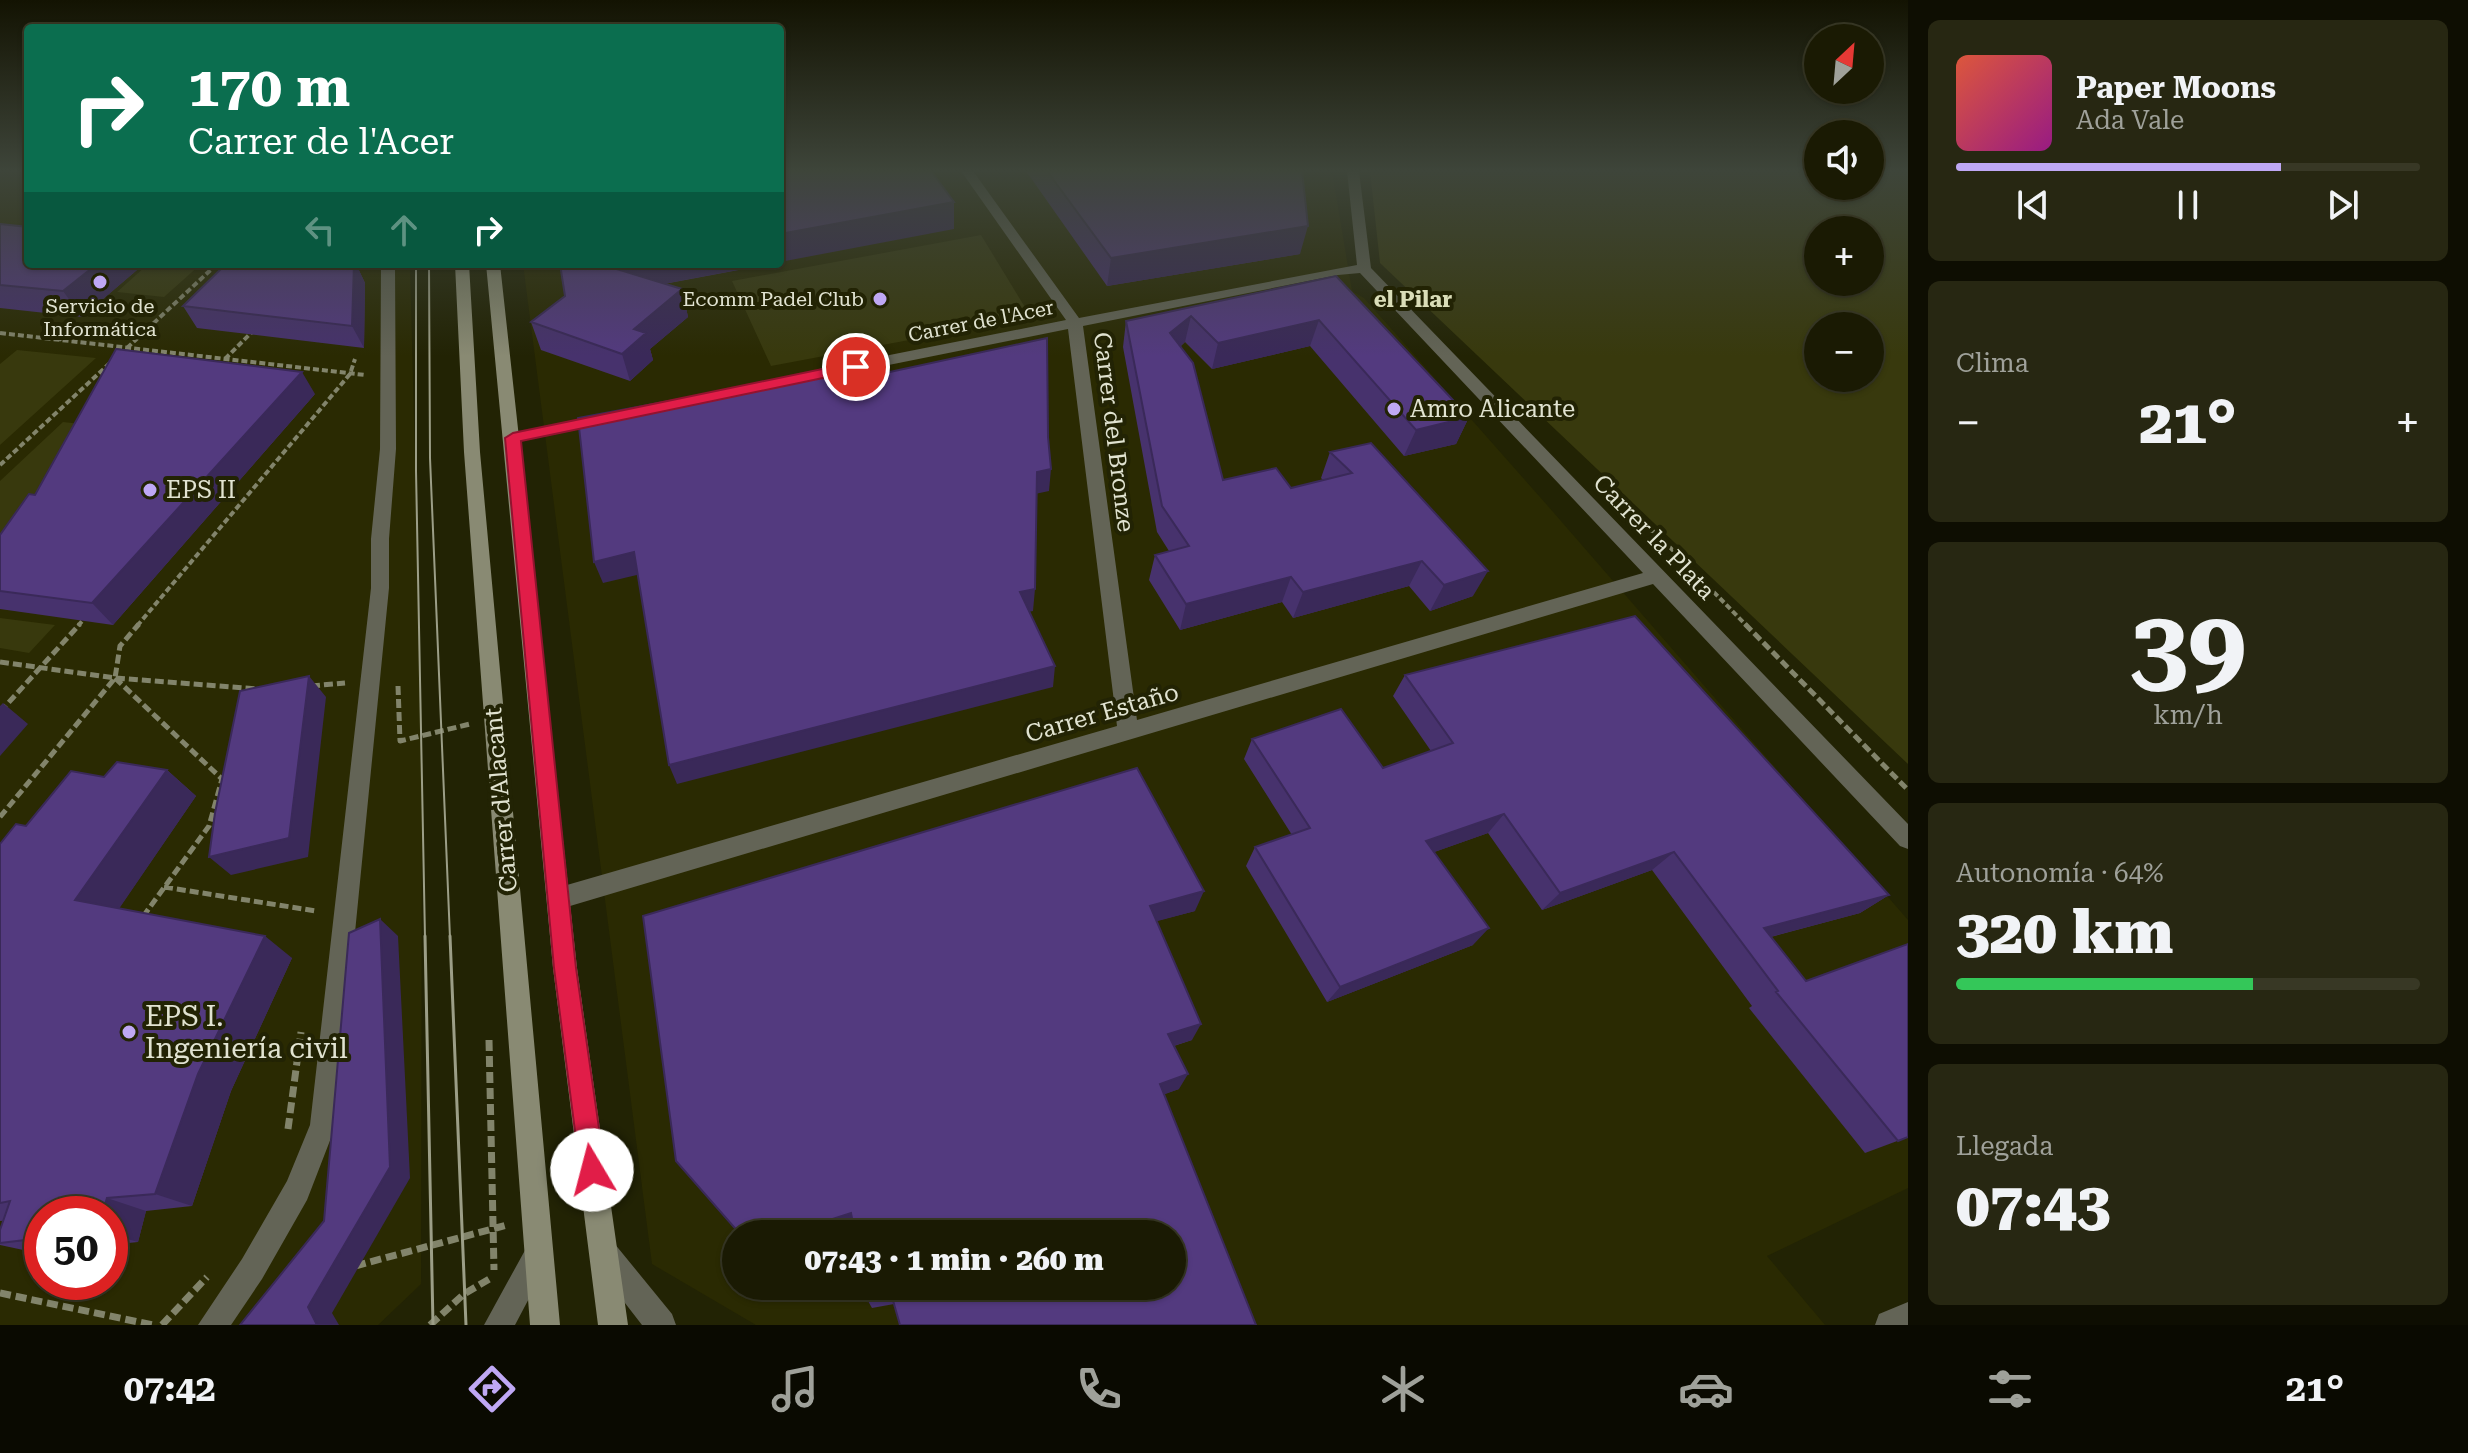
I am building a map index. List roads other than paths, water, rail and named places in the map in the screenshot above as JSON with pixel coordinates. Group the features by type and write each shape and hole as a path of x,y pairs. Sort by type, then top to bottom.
{"main road":[{"name":"Carrer d'Alacant","path":"462,268 473,468 545,1325"},
{"name":"Carrer d'Alacant","path":"493,268 565,968 613,1325"}],"street":[{"name":"Carrer del Bronze","path":"1011,233 1075,322 1128,733"},
{"path":"1360,233 1364,269"},
{"path":"213,1325 252,1269 297,1190 323,1125 380,588 380,539 388,449 388,268"},
{"name":"Carrer de l'Acer","path":"809,376 1338,271 1364,269"},
{"name":"Carrer la Plata","path":"1364,269 1908,839"},
{"path":"513,438 622,415"},
{"name":"Carrer Estaño","path":"560,898 1658,576"},
{"path":"603,1252 661,1325"},
{"path":"499,1325 539,1253"},
{"path":"1890,1325 1908,1317"}],"tram line":[{"path":"416,268 416,471 425,938"},
{"path":"429,268 430,458 450,938"},
{"path":"425,936 433,1325"},
{"path":"450,936 466,1325"}],"place":[{"name":"Servicio de Informática","path":"100,282"},
{"name":"Ecomm Padel Club","path":"880,299"},
{"name":"Amro Alicante","path":"1394,409"},
{"name":"EPS II","path":"150,490"},
{"name":"EPS I. Ingeniería civil","path":"129,1032"}],"district":[{"name":"el Pilar","path":"1413,299"}]}
